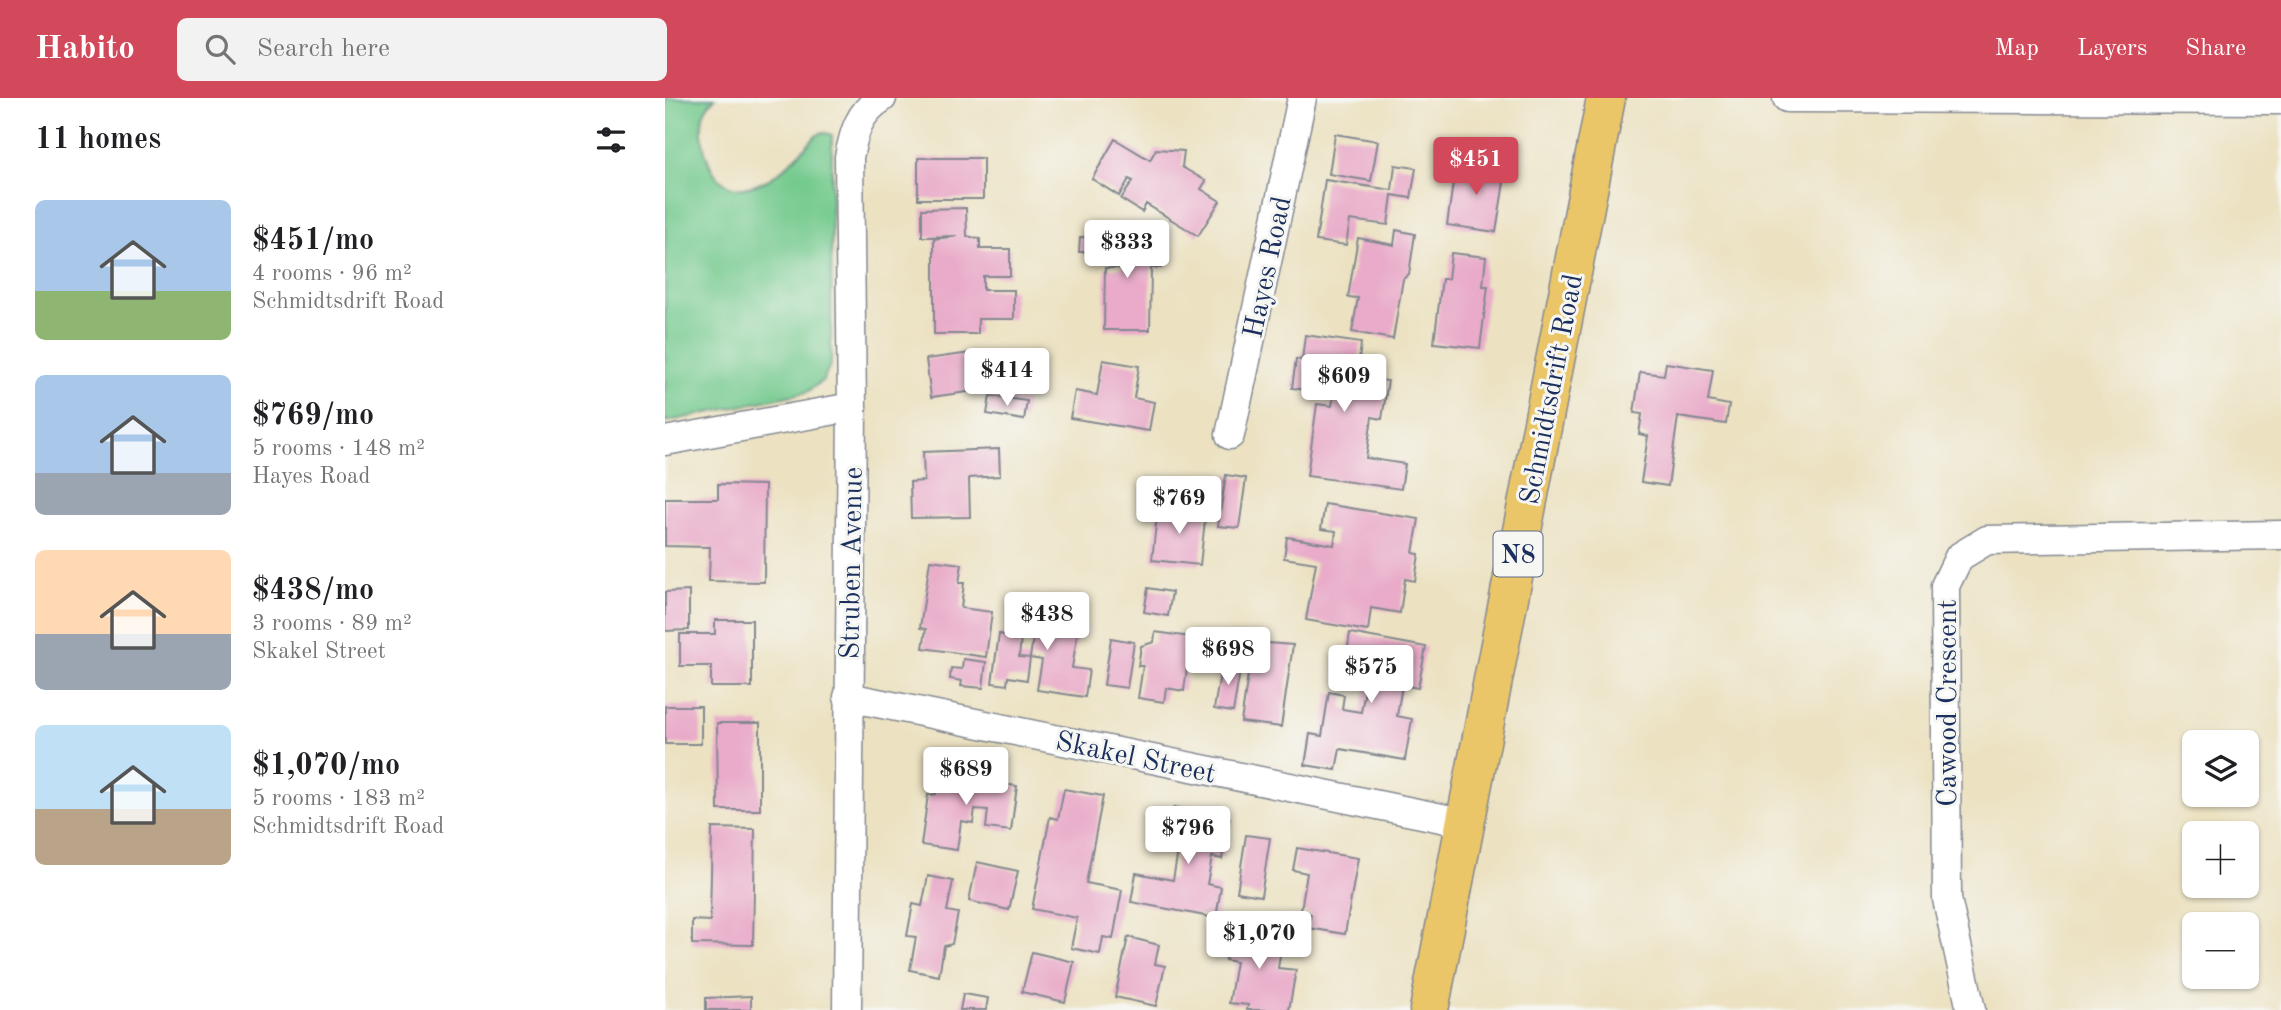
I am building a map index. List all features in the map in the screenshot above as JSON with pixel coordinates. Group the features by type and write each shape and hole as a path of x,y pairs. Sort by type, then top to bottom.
{"highway":[{"name":"Schmidtsdrift Road","path":"1429,1010 1606,98"}],"street":[{"name":"Struben Avenue","path":"847,1010 852,407 849,157 860,119 871,105 882,98"},
{"name":"Hayes Road","path":"1230,435 1302,98"},
{"path":"1787,98 2281,100"},
{"path":"665,441 852,407"},
{"name":"Cawood Crescent","path":"1971,1010 1947,899 1945,586 1959,557 1987,540 2281,535"},
{"name":"Skakel Street","path":"848,697 1466,823"}],"green space":[{"path":"665,98 715,98 703,116 705,151 715,173 722,182 732,187 743,188 765,181 784,168 817,135 823,132 832,135 831,363 823,380 807,392 665,422"}],"building":[{"path":"1335,134 1378,141 1371,181 1329,174"},
{"path":"1115,139 1150,160 1156,149 1184,151 1182,167 1206,181 1201,189 1220,201 1198,236 1146,204 1142,212 1121,199 1133,181 1129,179 1119,196 1092,179"},
{"path":"918,158 983,158 983,199 918,199"},
{"path":"1456,162 1506,170 1496,232 1447,225"},
{"path":"1395,165 1416,168 1411,198 1392,195 1388,225 1350,220 1346,245 1316,241 1325,180 1392,190"},
{"path":"966,208 967,236 980,239 980,249 1010,249 1010,276 983,276 983,290 1014,290 1014,319 978,319 978,334 934,334 934,239 957,236 922,237 922,209"},
{"path":"1396,230 1415,234 1409,274 1403,279 1393,339 1352,332 1358,298 1348,297 1358,238 1394,245"},
{"path":"1080,237 1161,239 1161,268 1151,268 1150,330 1104,330 1105,268 1123,268 1124,252 1079,252"},
{"path":"1451,253 1486,257 1483,286 1488,286 1480,348 1434,343 1442,279 1448,279"},
{"path":"1305,335 1361,343 1357,377 1388,381 1382,419 1372,417 1366,458 1405,464 1401,489 1307,476 1317,404 1332,406 1334,394 1292,388 1296,359 1302,360"},
{"path":"978,352 982,390 931,397 926,359"},
{"path":"1103,360 1139,366 1134,398 1154,402 1149,431 1070,418 1075,391 1097,395"},
{"path":"1666,363 1713,370 1708,401 1729,405 1726,424 1678,417 1668,486 1641,482 1648,436 1639,434 1642,414 1634,413 1640,372 1664,375"},
{"path":"990,396 1027,401 1024,420 987,414"},
{"path":"999,449 1000,476 969,478 970,517 911,518 910,482 924,481 923,452"},
{"path":"1226,475 1246,478 1239,528 1218,526"},
{"path":"718,484 765,485 764,582 709,581 710,547 665,546 665,499 718,499"},
{"path":"1325,504 1419,519 1413,553 1419,554 1415,581 1405,579 1400,613 1371,608 1368,631 1306,620 1316,563 1284,558 1287,537 1334,545 1336,531 1321,529"},
{"path":"1158,506 1206,511 1200,565 1152,560"},
{"path":"930,560 962,564 959,583 964,583 961,608 992,612 986,657 923,648 926,629 920,628"},
{"path":"1148,588 1172,592 1168,616 1144,612"},
{"path":"689,591 689,630 665,631 665,592"},
{"path":"1045,599 1082,605 1072,668 1089,670 1085,697 1037,690 1042,660 1030,658 1036,618 1042,619"},
{"path":"715,620 752,620 752,687 711,687 711,666 680,666 680,634 715,634"},
{"path":"1155,632 1191,637 1184,691 1166,688 1164,702 1138,698 1143,666 1138,666 1141,646 1154,642"},
{"path":"1350,633 1426,647 1418,688 1402,685 1397,716 1412,719 1405,760 1340,749 1336,770 1305,765 1310,734 1322,736 1329,692 1344,695 1342,709 1361,712 1368,674 1361,673 1364,655 1347,653"},
{"path":"999,634 1021,638 1019,657 1030,658 1027,680 1008,677 1007,685 992,683"},
{"path":"1111,638 1134,642 1127,688 1104,685"},
{"path":"1267,643 1293,645 1281,727 1241,722 1252,647 1265,649"},
{"path":"963,659 986,662 983,688 961,686 962,681 950,679 951,668 962,669"},
{"path":"1222,662 1241,665 1233,712 1214,709"},
{"path":"665,706 701,706 701,744 665,744"},
{"path":"717,723 760,723 760,810 718,810"},
{"path":"939,770 997,778 996,783 1017,786 1011,831 986,828 988,810 975,809 973,823 961,821 957,850 921,845 928,795 936,794"},
{"path":"1064,789 1103,796 1086,883 1122,890 1113,939 1103,937 1100,954 1071,948 1077,918 1032,909 1050,817 1058,819"},
{"path":"1174,807 1230,818 1222,859 1212,857 1207,884 1221,887 1216,918 1131,902 1136,873 1173,880 1179,845 1167,843"},
{"path":"712,828 755,829 753,945 692,944 692,920 710,921"},
{"path":"1246,835 1270,838 1261,896 1237,892"},
{"path":"1297,848 1358,858 1345,934 1308,928 1311,914 1301,910 1307,873 1293,870"},
{"path":"977,862 1018,871 1009,910 969,901"},
{"path":"928,876 953,881 947,911 958,913 952,944 944,946 939,976 910,970 916,937 907,936 913,904 922,906"},
{"path":"1230,927 1283,935 1278,968 1296,970 1289,1010 1247,1010 1248,1005 1229,1003 1236,962 1225,960"},
{"path":"1128,937 1159,945 1155,964 1165,966 1156,1006 1115,997"},
{"path":"1032,952 1074,962 1065,1002 1022,992"},
{"path":"963,994 988,998 986,1010 960,1010"},
{"path":"751,996 751,1010 706,1010 706,998"}]}
